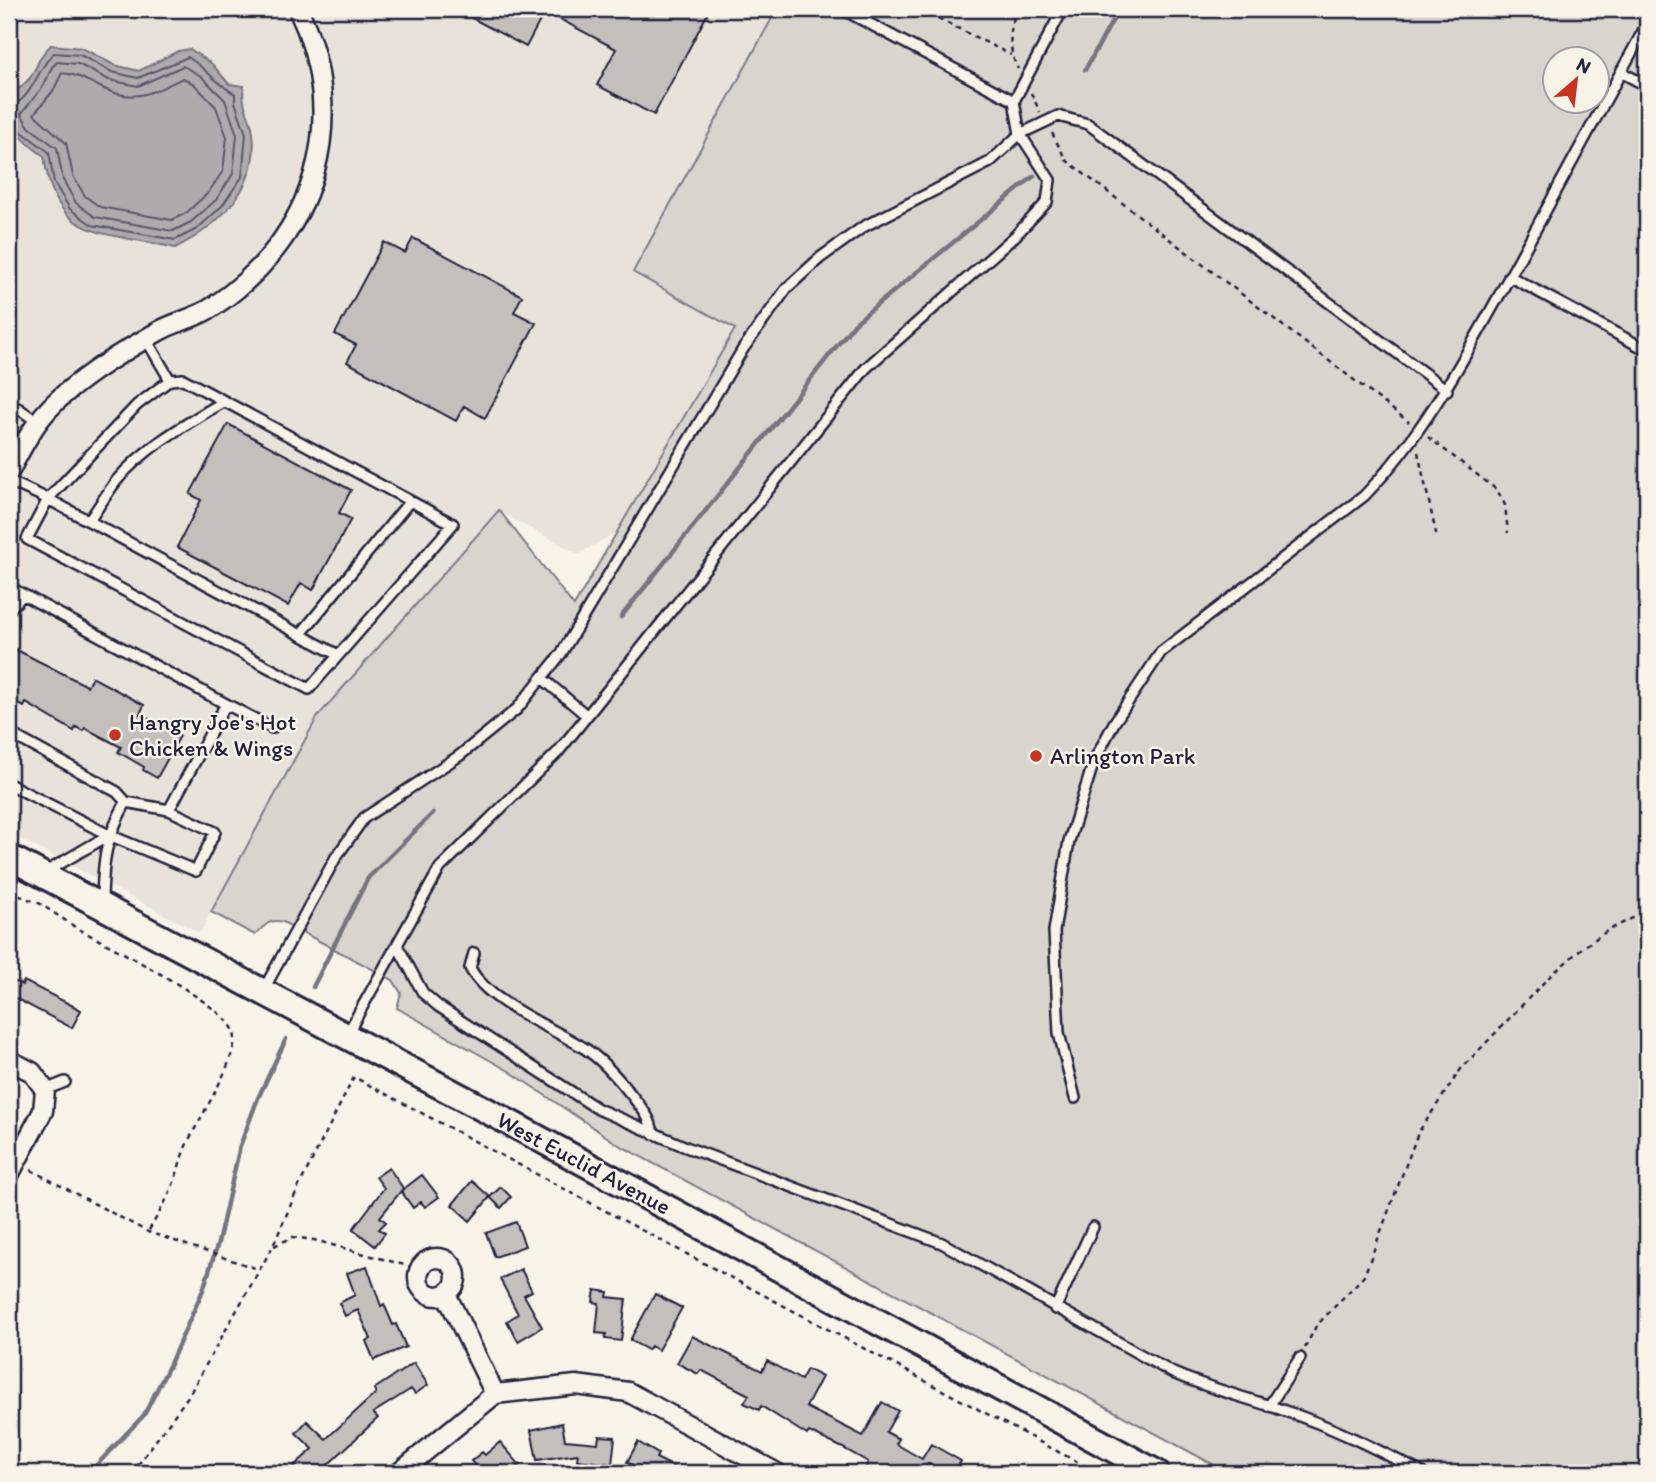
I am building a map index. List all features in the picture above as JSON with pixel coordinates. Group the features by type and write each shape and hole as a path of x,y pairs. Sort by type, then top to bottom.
{"main road":[{"name":"West Euclid Avenue","path":"9,857 1157,1473"}],"street":[{"path":"9,472 38,422 73,388 146,339 214,306 260,266 290,232 320,158 324,106 312,41 298,9"},
{"path":"9,1060 32,1072 45,1090 43,1111 12,1169"},
{"path":"432,1258 450,1262 456,1279 446,1294 433,1296 422,1289 417,1277 419,1269 432,1258"},
{"path":"446,1294 495,1394"},
{"path":"399,1473 495,1394 576,1385 600,1386 628,1392 777,1473"}],"lane":[{"path":"842,9 1014,101"},
{"path":"345,1037 440,868 558,752 657,632 866,368 1015,236 1047,202 1050,180 1020,134 1014,101 1063,9"},
{"path":"1075,1098 1059,1033 1054,932 1069,841 1079,800 1114,723 1161,652 1364,496 1390,469 1415,430 1447,390 1647,24"},
{"path":"1621,72 1647,86"},
{"path":"262,994 336,857 364,818 459,756 517,709 542,678 589,612 743,349 787,288 820,258 863,227 990,162 1020,134 1058,116 1088,124 1447,390"},
{"path":"1509,276 1647,350"},
{"path":"146,339 170,380"},
{"path":"170,380 183,380 453,524 309,689 27,539 48,499 137,405 170,380"},
{"path":"9,402 38,422"},
{"path":"89,521 118,480 144,456 181,427 223,402"},
{"path":"9,481 48,499 338,655"},
{"path":"300,635 410,501"},
{"path":"9,587 272,728"},
{"path":"9,610 23,594"},
{"path":"542,678 586,715"},
{"path":"169,810 226,704"},
{"path":"9,733 117,792 126,802 169,810 215,832 196,871 108,835 9,784"},
{"path":"102,907 103,863 108,835 126,802"},
{"path":"43,874 108,835"},
{"path":"397,945 424,993 438,1006 598,1109 653,1134 942,1243 1173,1373 1206,1388 1269,1405 1362,1440 1422,1473"},
{"path":"474,953 470,968 476,980 502,1000 586,1049 629,1091 651,1121 653,1134"},
{"path":"45,1090 65,1082"},
{"path":"1055,1309 1093,1227"},
{"path":"1269,1405 1300,1358"}],"path":[{"path":"920,9 1011,55"},
{"path":"1018,9 1011,21 1011,55 1066,160 1415,430 1497,490 1505,505 1508,533"},
{"path":"1415,430 1437,538"},
{"path":"9,892 66,918 75,927 199,998 219,1013 235,1033 235,1045 223,1074 188,1142 172,1188 148,1231"},
{"path":"1300,1358 1316,1326 1364,1276 1418,1133 1461,1069 1547,979 1582,948 1647,911"},
{"path":"132,1473 189,1395 273,1246 298,1188 354,1077 1098,1473"},
{"path":"12,1169 148,1231 200,1250 233,1258 258,1269"},
{"path":"273,1246 293,1237 314,1240 419,1269"}],"shaded area":[{"path":"9,9 777,9 633,272 736,328 617,532 579,554 498,511 318,716 200,933 9,833"},
{"name":"Arlington Park","path":"777,9 1647,9 1647,1473 1229,1473 619,1145 509,1071 397,1008 401,993 393,980 283,922 271,922 255,935 211,912 318,716 499,510 574,606 735,329 633,272"}],"water":[{"path":"51,45 82,48 114,65 139,71 178,51 190,49 212,64 229,84 244,86 243,99 253,133 250,171 243,187 221,216 175,248 106,234 72,219 59,205 50,184 44,156 22,138 10,114 14,94 30,78"}],"building":[{"path":"474,9 710,9 654,115 597,85 616,49 545,11 526,47 470,17"},
{"path":"413,238 522,296 514,312 536,323 485,418 464,406 456,421 347,362 356,345 335,334 384,242 405,253"},
{"path":"228,424 351,490 339,513 351,519 313,590 301,583 288,606 177,547 201,500 190,494"},
{"path":"9,646 87,686 92,677 144,705 140,714 180,736 157,778 118,752 121,747 85,728 83,731 76,727 74,731 26,703 24,707 9,699"},
{"path":"9,979 22,985 24,981 81,1010 72,1028 9,995"},
{"path":"389,1168 403,1188 380,1217 386,1222 379,1229 385,1233 375,1246 353,1229 384,1188 376,1177"},
{"path":"422,1175 439,1197 425,1207 421,1202 413,1208 401,1191"},
{"path":"472,1181 490,1197 470,1221 452,1205"},
{"path":"501,1187 511,1197 501,1208 490,1197"},
{"path":"516,1222 525,1246 495,1257 486,1233"},
{"path":"367,1266 381,1306 384,1304 406,1347 374,1360 366,1341 371,1339 358,1310 345,1316 339,1303 355,1295 347,1273"},
{"path":"521,1269 532,1291 524,1295 542,1327 518,1341 507,1321 518,1314 500,1279"},
{"path":"595,1290 608,1292 607,1297 626,1299 621,1341 605,1339 606,1334 596,1333 599,1303 593,1302"},
{"path":"655,1294 682,1308 658,1350 651,1346 648,1350 630,1340"},
{"path":"692,1336 762,1371 767,1361 801,1380 807,1369 822,1377 806,1407 863,1436 882,1402 898,1411 886,1432 899,1439 896,1444 922,1459 931,1444 961,1461 954,1473 928,1464 923,1473 878,1473 866,1467 868,1462 843,1448 809,1432 807,1435 761,1406 759,1410 744,1403 749,1395 701,1370 698,1374 677,1363"},
{"path":"414,1363 428,1385 415,1394 411,1389 373,1413 378,1418 319,1473 286,1473 313,1449 296,1433 307,1421 326,1439 376,1393 374,1389"},
{"path":"562,1423 565,1440 598,1443 599,1436 615,1437 612,1464 577,1460 578,1454 537,1460 531,1430"},
{"path":"500,1442 520,1465 510,1473 498,1473 493,1467 481,1473 471,1461 482,1452 485,1455"},
{"path":"638,1442 658,1454 656,1458 686,1473 648,1473 627,1462"}],"waterway":[{"path":"1085,70 1119,9"},
{"path":"621,617 855,323 1034,176"},
{"path":"313,987 368,878 433,813"},
{"path":"89,1473 144,1415 169,1366 203,1290 218,1243 240,1146 258,1098 286,1039"}],"place":[{"name":"Hangry Joe's Hot Chicken & Wings","path":"115,735"},
{"name":"Arlington Park","path":"1036,756"}]}
